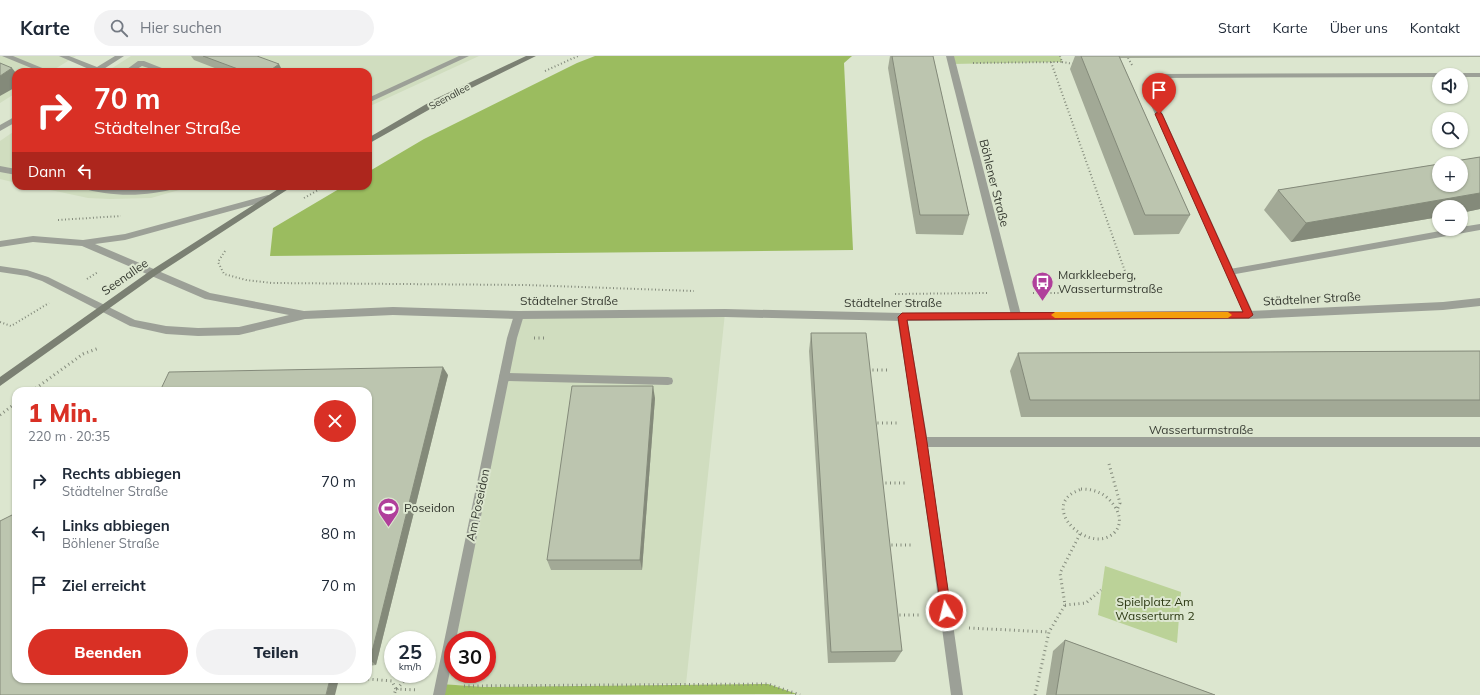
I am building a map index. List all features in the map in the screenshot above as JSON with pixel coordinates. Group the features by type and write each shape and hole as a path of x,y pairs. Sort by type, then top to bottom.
{"main road":[{"name":"Seenallee","path":"372,139 438,102 532,56"},
{"name":"Seenallee","path":"0,382 153,273 282,190"}],"street":[{"path":"6,56 38,68"},
{"path":"63,56 89,68"},
{"path":"101,68 120,56"},
{"path":"372,99 465,56"},
{"name":"Böhlener Straße","path":"950,56 1016,316"},
{"path":"133,68 141,63 156,68"},
{"path":"1249,315 1146,85 1158,76 1432,75"},
{"path":"1468,75 1480,75"},
{"path":"0,128 12,121"},
{"path":"0,169 12,171"},
{"path":"102,190 148,190"},
{"name":"Seenallee","path":"83,243 125,237 268,198"},
{"path":"1230,272 1480,227"},
{"name":"Städtelner Straße","path":"0,244 33,240 83,243 208,296 305,315"},
{"name":"Städtelner Straße","path":"0,269 27,273 45,279 102,309 133,323 166,330 198,332 238,331 305,315 393,311 519,314 725,313 902,317 1249,315 1443,306 1480,302"},
{"name":"Am Poseidon","path":"440,690 504,377 519,314"},
{"path":"902,317 922,442 957,695"},
{"path":"504,377 668,381"},
{"name":"Wasserturmstraße","path":"922,442 1480,442"}],"path":[{"path":"1060,56 1062,62"},
{"path":"1128,58 1132,65"},
{"path":"1050,62 1134,294"},
{"path":"970,64 1062,62 1077,64"},
{"path":"218,262 224,274 246,280 272,283 526,285 700,291"},
{"path":"892,294 993,293"},
{"path":"0,322 11,326 28,316"},
{"path":"38,387 78,358 99,348"},
{"path":"864,370 891,370"},
{"path":"0,415 12,406"},
{"path":"870,423 898,422"},
{"path":"1102,442 1120,503 1118,510"},
{"path":"876,483 905,483"},
{"path":"1081,489 1091,490 1102,494 1111,501 1118,510 1120,520 1117,529 1111,535 1102,539 1091,538 1080,534 1071,527 1065,517 1063,507 1066,499 1072,492 1081,489"},
{"path":"1035,695 1049,632 1065,605 1060,573 1080,534"},
{"path":"883,545 913,545"},
{"path":"1065,605 1086,603 1101,590"},
{"path":"890,615 922,615"},
{"path":"948,627 1049,632"},
{"path":"372,679 392,681 396,689"},
{"path":"394,695 396,689 402,683"},
{"path":"440,690 484,687 768,684 798,695"}],"shaded area":[{"path":"0,56 76,56 56,68 12,68 12,96 0,103"},
{"path":"131,56 479,56 372,105 372,68 112,68"},
{"path":"12,133 12,182 0,179 0,141"},
{"path":"51,190 179,190 151,198 88,198"},
{"path":"725,313 686,684 484,687 441,684 444,670 444,683 496,683 496,631 452,631 519,315"}],"green space":[{"path":"595,56 852,56 844,63 853,250 270,256 273,228 337,190 372,190 372,170 424,139 577,63"},
{"path":"950,56 1060,56 1062,62 952,64"},
{"name":"Spielplatz Am Wasserturm 2","path":"1105,566 1181,592 1177,643 1098,615"},
{"path":"441,684 484,687 768,684 797,694 439,695"}],"building":[{"path":"203,56 257,56 279,64 274,68 235,68"},
{"path":"892,56 933,56 969,215 920,215"},
{"path":"1081,56 1119,56 1190,215 1145,215"},
{"path":"0,63 12,68 0,76"},
{"path":"1480,157 1480,193 1432,200 1432,201 1306,223 1278,190 1432,165 1432,192 1468,192 1468,159"},
{"path":"811,333 866,333 902,651 831,652"},
{"path":"1480,351 1480,400 1030,400 1018,353"},
{"name":"Poseidon","path":"443,367 372,652 372,387 162,387 169,372"},
{"path":"572,386 653,386 640,560 547,560"},
{"path":"12,515 12,683 329,683 326,695 0,695 0,521"},
{"path":"1065,640 1215,695 1056,695"}],"slow traffic":[{"path":"1055,315 1228,315"}],"place":[{"name":"Markkleeberg, Wasserturmstraße","path":"1043,302"},
{"name":"Poseidon","path":"389,528"}],"route":[{"path":"946,611 922,442 902,317 1138,314 1249,315 1159,114"}]}
